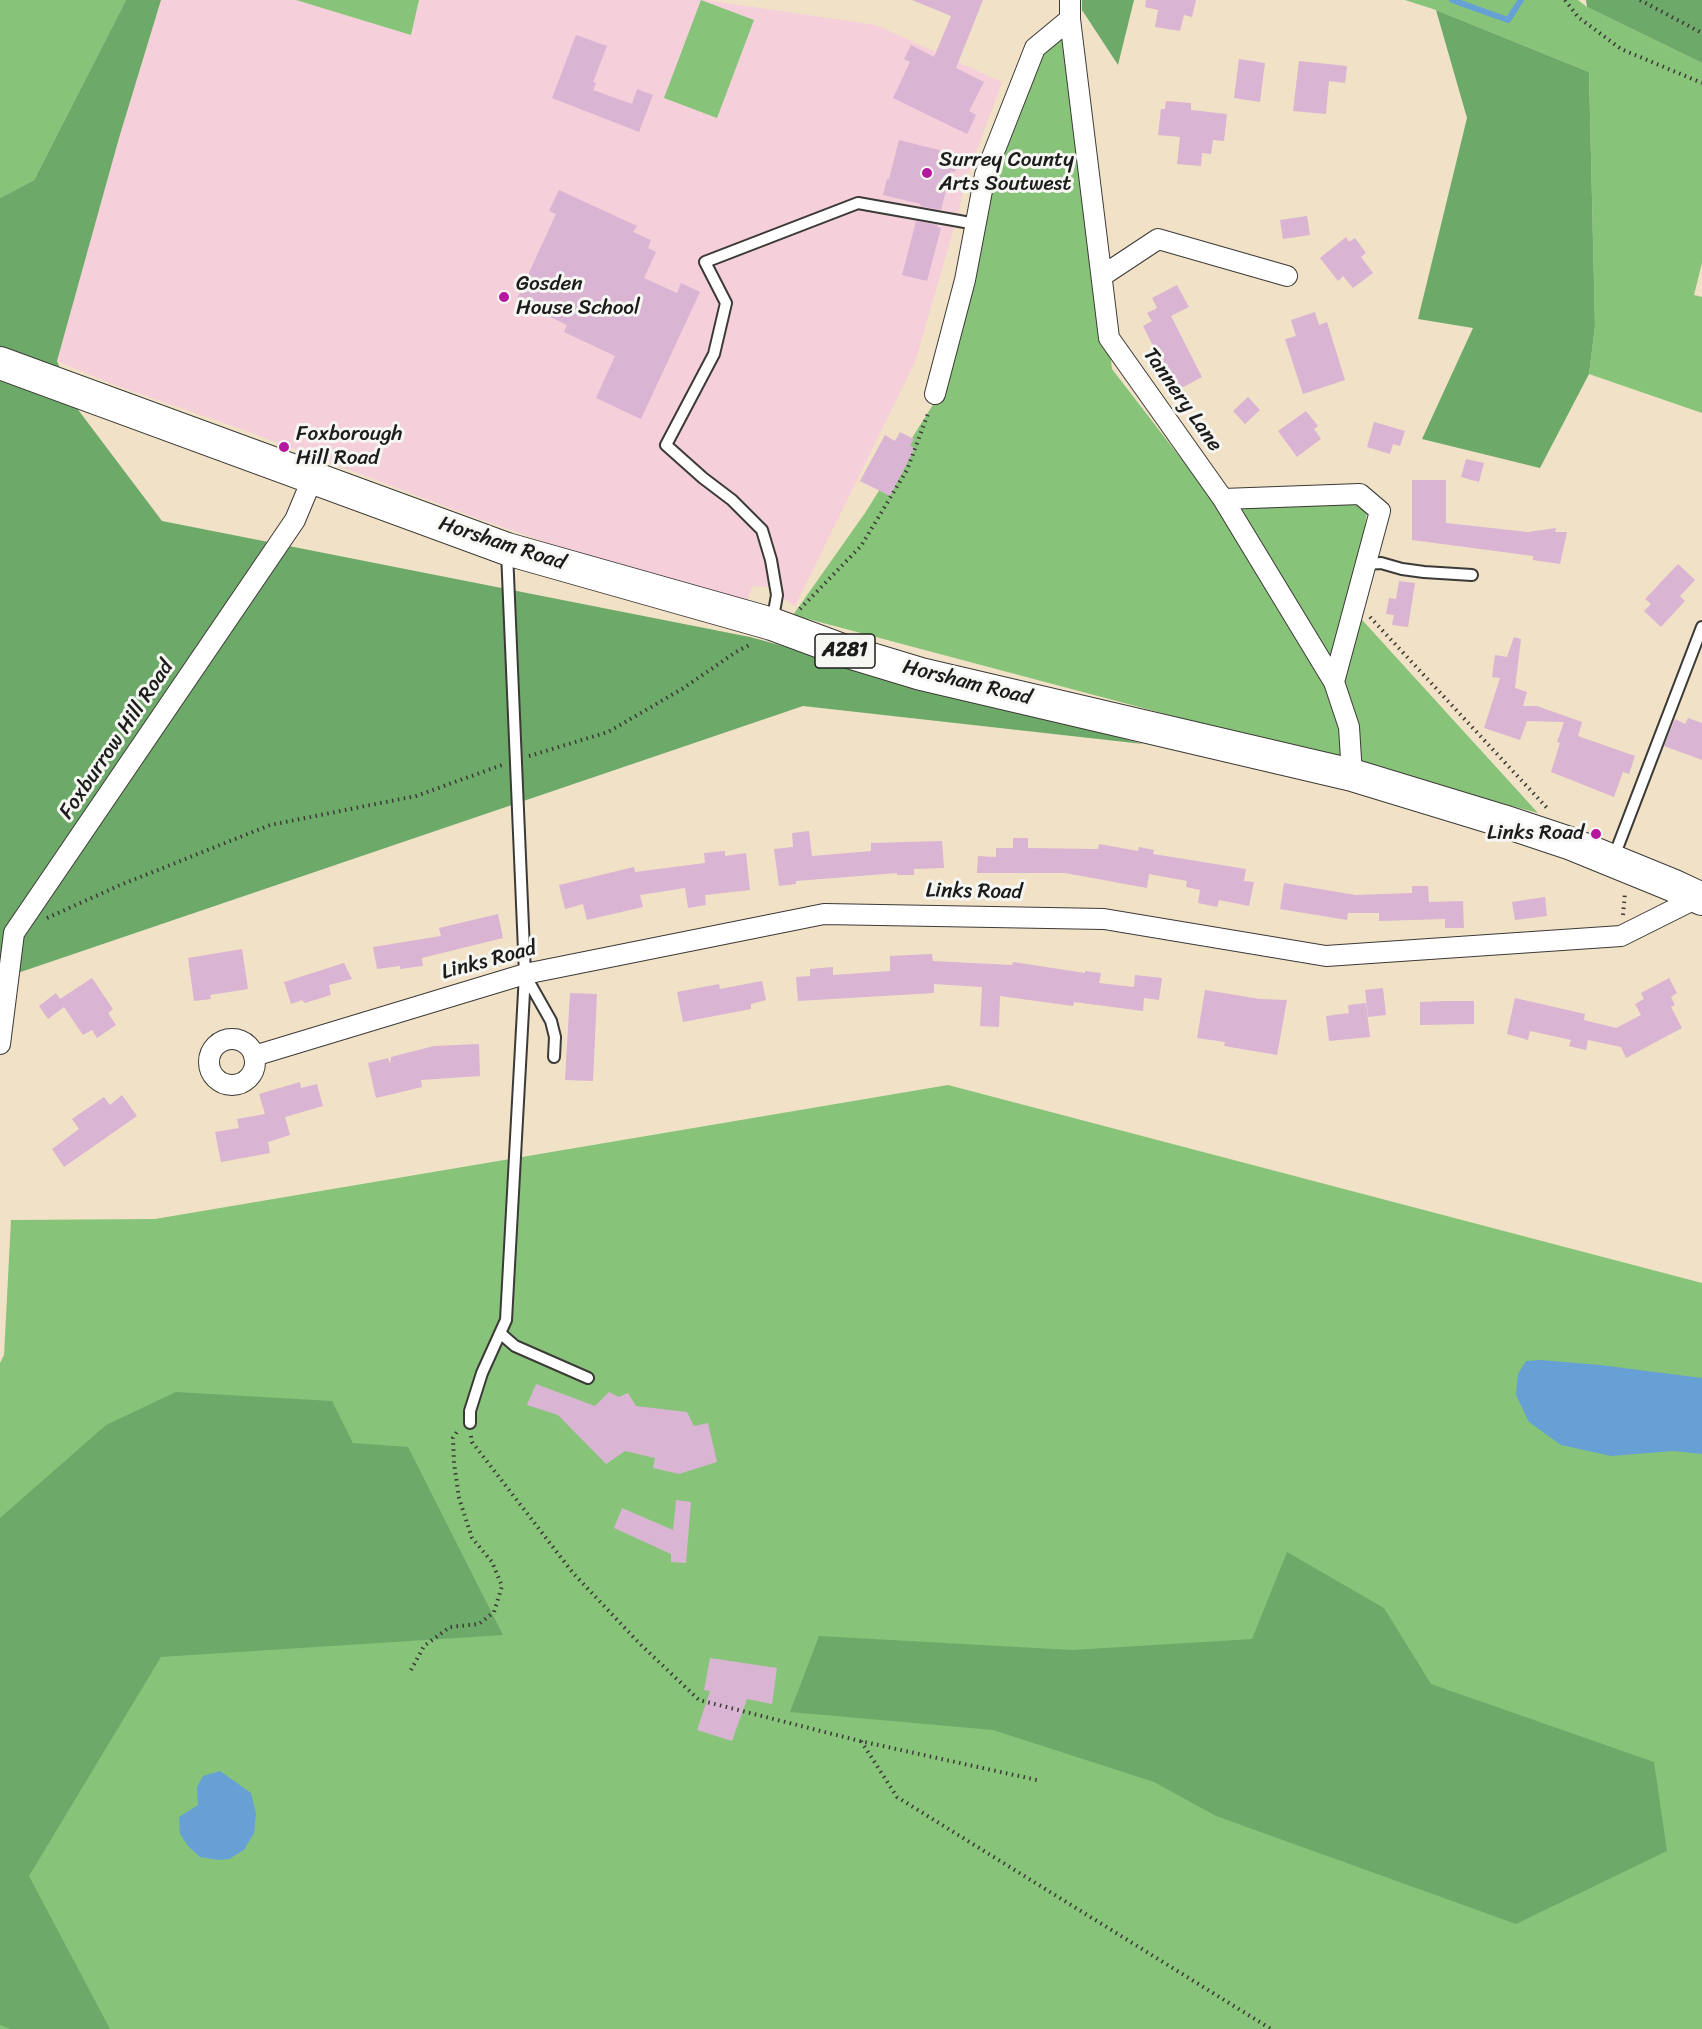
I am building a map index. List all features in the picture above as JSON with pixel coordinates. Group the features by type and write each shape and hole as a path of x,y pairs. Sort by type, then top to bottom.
{"main road":[{"name":"Horsham Road","path":"0,363 507,549 777,626 845,651 921,674 1352,775 1503,820 1569,843 1619,873 1672,885 1700,898"}],"street":[{"name":"Tannery Lane","path":"935,394 965,280 985,175 1035,48 1070,9"},
{"name":"Tannery Lane","path":"1070,9 1109,338 1223,499 1334,682 1349,727 1352,775"},
{"path":"1102,276 1158,239 1287,276"},
{"name":"Foxburrow Hill Road","path":"0,1044 14,933 295,520 313,477"},
{"path":"1223,499 1360,494 1380,511 1334,682"},
{"name":"Links Road","path":"254,1056 525,974 825,914 1104,919 1326,957 1621,936 1700,898"}],"lane":[{"path":"777,626 777,595 771,560 762,530 732,500 666,445 714,354 726,303 705,262 858,203 976,224"},
{"path":"470,1424 470,1411 482,1373 506,1320 525,974 514,761 507,549"},
{"path":"1366,564 1381,563 1424,572 1472,575"},
{"path":"1619,873 1702,627"},
{"path":"525,974 551,1021 555,1037 554,1057"},
{"path":"500,1333 515,1346 588,1378"}],"path":[{"path":"1565,0 1578,17 1621,49 1702,83"},
{"path":"1640,0 1702,33"},
{"path":"14,933 118,886 270,825 416,796 514,761 608,732 682,690 777,626 861,546 907,470 935,394"},
{"path":"1356,602 1554,815 1569,843"},
{"path":"1619,873 1621,936"},
{"path":"411,1670 424,1646 450,1627 479,1624 494,1612 502,1586 492,1562 472,1538 459,1498 453,1438 470,1411"},
{"path":"470,1424 472,1442 573,1573 640,1644 699,1700 860,1741 1037,1780"},
{"path":"860,1741 897,1797 1271,2029"}],"shaded area":[{"name":"Gosden House School","path":"161,0 296,0 411,35 419,0 705,0 876,25 1002,82 966,180 915,362 795,606 784,599 781,588 752,586 746,605 583,555 112,384 57,361 119,138"}],"green space":[{"path":"0,0 126,0 34,180 0,198"},
{"path":"126,0 161,0 119,138 57,361 76,407 162,521 750,637 1143,744 803,706 0,979 0,198 34,180"},
{"path":"296,0 419,0 411,35"},
{"path":"701,0 754,20 717,118 664,98"},
{"path":"1082,0 1134,0 1118,65 1082,10"},
{"path":"1405,0 1578,0 1587,7 1702,63 1702,263 1694,295 1702,297 1702,413 1589,374 1595,326 1589,72 1436,10"},
{"path":"1586,0 1702,0 1702,63 1587,7"},
{"path":"1436,10 1589,72 1595,326 1589,374 1540,468 1422,439 1473,328 1418,319 1467,118"},
{"path":"1075,12 1112,369 1216,504 1368,503 1354,611 1538,813 793,615 865,513 949,379 976,203 1030,42"},
{"path":"948,1085 1702,1283 1702,2029 0,2029 0,1363 4,1355 11,1220 155,1219"},
{"path":"176,1392 332,1401 353,1443 408,1447 503,1635 161,1657 29,1876 110,2029 10,2029 0,2025 0,1518 106,1425"},
{"path":"1287,1552 1384,1608 1431,1684 1654,1762 1667,1851 1516,1924 1216,1816 1154,1782 993,1730 790,1712 819,1636 1072,1650 1252,1639"}],"water":[{"path":"1541,1360 1702,1378 1702,1454 1674,1451 1611,1456 1561,1445 1529,1422 1516,1395 1518,1374 1526,1361"},
{"path":"220,1771 251,1793 256,1814 254,1833 244,1850 229,1859 218,1860 200,1857 188,1846 180,1834 179,1817 198,1805 197,1787 203,1776"}],"building":[{"path":"912,0 983,0 956,68 984,82 969,111 976,115 967,134 893,98 910,62 904,59 911,45 934,57 951,16"},
{"path":"1146,0 1196,0 1192,17 1184,15 1180,31 1155,27 1158,10 1145,7"},
{"path":"576,35 607,46 593,82 596,83 593,90 632,104 637,89 653,95 639,132 552,98"},
{"path":"1239,59 1265,63 1260,102 1234,98"},
{"path":"1299,61 1347,66 1345,83 1329,81 1326,114 1293,111"},
{"path":"1166,101 1191,103 1191,110 1227,114 1224,141 1213,140 1211,154 1202,153 1201,166 1177,164 1180,137 1158,135 1161,109 1165,109"},
{"name":"Surrey County Arts Soutwest","path":"899,140 959,155 955,172 951,171 941,210 883,195"},
{"path":"559,190 637,226 633,232 651,240 648,248 656,252 644,278 677,293 681,283 700,292 641,419 596,398 615,356 564,332 567,325 516,301 556,214 549,211"},
{"path":"1307,216 1310,235 1283,239 1280,220"},
{"path":"916,221 938,225 937,227 941,228 927,281 902,275"},
{"path":"1346,237 1349,242 1355,238 1366,253 1361,257 1373,273 1353,288 1343,276 1338,281 1320,258"},
{"path":"1177,285 1189,307 1171,316 1202,377 1176,391 1143,326 1152,321 1147,313 1157,308 1152,298"},
{"path":"1315,312 1319,325 1327,322 1345,380 1303,394 1285,339 1296,336 1291,320"},
{"path":"1248,397 1260,410 1245,424 1233,411"},
{"path":"1306,411 1318,426 1314,429 1321,439 1297,457 1278,431"},
{"path":"1374,422 1405,431 1400,446 1393,444 1390,454 1367,447"},
{"path":"900,432 914,439 910,446 915,448 890,496 860,481 885,435 895,441"},
{"path":"1466,459 1484,463 1479,482 1461,477"},
{"path":"1412,480 1446,480 1446,523 1528,532 1556,528 1555,532 1567,532 1560,564 1533,560 1533,556 1412,540"},
{"path":"1678,564 1695,580 1680,596 1685,601 1661,627 1644,611 1651,604 1645,599"},
{"path":"1399,581 1415,583 1408,627 1392,625 1394,615 1386,614 1389,598 1396,599"},
{"path":"1514,637 1521,639 1515,688 1527,692 1523,706 1537,706 1582,722 1578,736 1635,756 1629,774 1623,772 1614,797 1551,772 1564,722 1527,721 1520,740 1484,728 1500,678 1492,677 1495,655 1507,657"},
{"path":"1688,718 1702,723 1702,760 1664,746 1675,719 1685,724"},
{"path":"809,831 812,856 871,851 871,843 942,841 944,868 914,869 914,875 897,875 897,873 796,881 796,884 779,886 774,849 793,847 792,833"},
{"path":"1013,838 1028,838 1028,848 1098,849 1099,844 1138,851 1139,847 1154,850 1153,854 1246,869 1244,881 1254,882 1249,906 1219,900 1217,907 1198,903 1200,890 1186,887 1187,881 1149,874 1147,888 1065,873 977,873 978,856 996,857 996,848 1013,848"},
{"path":"725,851 725,856 746,853 750,890 705,895 706,905 688,908 685,888 640,895 643,907 587,920 583,904 565,909 559,885 634,867 635,872 705,863 704,853"},
{"path":"1284,883 1356,895 1412,893 1412,886 1428,886 1429,902 1463,901 1464,928 1445,928 1445,919 1379,921 1379,913 1348,913 1347,920 1280,909"},
{"path":"1545,897 1547,916 1515,920 1512,902"},
{"path":"498,914 503,938 422,958 423,966 377,969 373,947 441,936 439,928"},
{"path":"242,949 248,989 210,995 211,999 194,1001 188,958"},
{"path":"932,954 933,961 1012,965 1013,962 1085,973 1085,971 1101,973 1099,983 1134,987 1135,975 1162,978 1159,1000 1144,998 1143,1011 1074,1002 1073,1006 1000,996 999,1027 980,1026 982,987 934,984 934,993 798,1001 796,977 810,976 810,969 833,967 833,975 890,971 890,956"},
{"path":"344,963 352,979 329,985 331,995 305,1003 302,1000 291,1004 284,982"},
{"path":"92,978 113,1009 108,1013 116,1025 97,1038 92,1030 83,1035 64,1007 48,1019 39,1006 56,993 60,999"},
{"path":"1669,978 1677,993 1671,997 1675,1005 1671,1007 1682,1028 1626,1058 1621,1047 1588,1040 1586,1050 1569,1046 1571,1040 1530,1031 1528,1040 1507,1034 1515,998 1585,1014 1584,1020 1616,1028 1641,1015 1635,1004 1644,999 1641,993"},
{"path":"762,981 766,1000 751,1004 751,1009 683,1022 677,992 719,984 720,989"},
{"path":"1383,988 1386,1015 1368,1017 1365,990"},
{"path":"1205,990 1260,999 1287,1000 1277,1055 1224,1046 1225,1042 1197,1038"},
{"path":"570,993 597,994 593,1081 565,1080"},
{"path":"1474,1001 1474,1024 1420,1025 1420,1002"},
{"path":"1366,1003 1370,1037 1329,1041 1326,1016 1349,1013 1348,1005"},
{"path":"479,1044 480,1076 421,1080 422,1087 376,1098 368,1063 388,1058 390,1064 391,1057 434,1046"},
{"path":"300,1082 301,1088 317,1084 323,1106 285,1117 290,1135 268,1142 270,1153 221,1162 215,1132 239,1128 237,1119 265,1114 259,1094"},
{"path":"122,1095 137,1116 64,1167 52,1149 79,1129 72,1119 104,1097 110,1105"},
{"path":"536,1384 595,1406 609,1392 619,1397 628,1393 636,1406 687,1412 694,1426 708,1423 717,1462 679,1474 653,1468 655,1458 625,1451 606,1464 558,1415 527,1405"},
{"path":"676,1500 691,1502 686,1563 671,1562 671,1554 614,1528 622,1508 673,1530"},
{"path":"710,1658 777,1668 772,1704 747,1699 732,1741 697,1730 710,1691 704,1690"}],"waterway":[{"path":"1452,0 1508,20 1521,0"}],"place":[{"name":"Surrey County Arts Soutwest","path":"927,173"},
{"name":"Gosden House School","path":"504,297"},
{"name":"Foxborough Hill Road","path":"284,447"},
{"name":"Links Road","path":"1596,834"}]}
